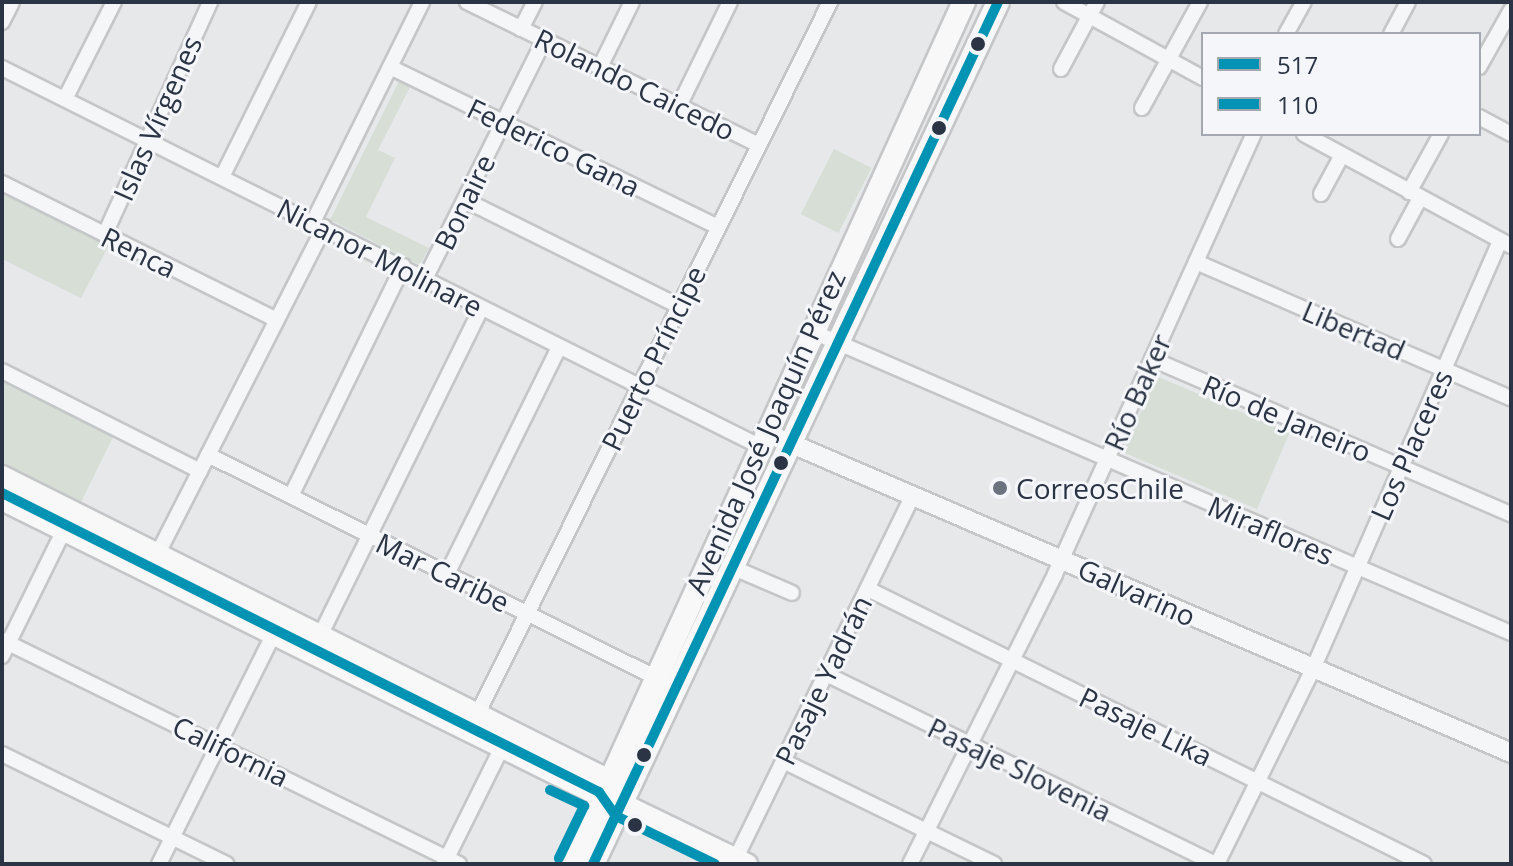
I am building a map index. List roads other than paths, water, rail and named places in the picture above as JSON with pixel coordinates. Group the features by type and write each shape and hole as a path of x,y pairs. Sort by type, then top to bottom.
{"main road":[{"name":"Avenida José Joaquín Pérez","path":"593,864 612,795 655,677 760,438 964,2"},
{"name":"Avenida José Joaquín Pérez","path":"572,864 678,688 998,2"},
{"path":"872,199 900,213"},
{"path":"2,477 273,635 315,645 477,715 524,739 612,795 739,862"},
{"path":"2,499 64,530 153,564 315,645 501,749 612,795"}],"street":[{"path":"2,22 12,2"},
{"path":"65,99 114,2"},
{"name":"Islas Vírgenes","path":"105,234 210,2"},
{"path":"222,177 309,2"},
{"path":"153,564 277,320 422,2"},
{"name":"Rolando Caicedo","path":"467,2 759,145"},
{"path":"521,29 535,2"},
{"path":"600,67 632,2"},
{"path":"679,106 730,2"},
{"name":"Puerto Príncipe","path":"477,715 830,2"},
{"path":"1064,2 1201,77"},
{"path":"1061,69 1097,2"},
{"path":"1142,108 1200,2"},
{"path":"1287,32 1304,2"},
{"path":"1392,32 1408,2"},
{"path":"1481,64 1507,26 1511,10"},
{"name":"Bonaire","path":"426,277 544,40"},
{"name":"Federico Gana","path":"390,67 718,227"},
{"name":"Nicanor Molinare","path":"2,68 426,277 481,309 639,387 760,438"},
{"path":"1481,118 1511,134"},
{"name":"Río Baker","path":"910,864 1061,559 1253,136"},
{"path":"1398,239 1440,136"},
{"path":"1331,140 1342,155 1506,243"},
{"path":"1321,194 1342,155"},
{"name":"Renca","path":"2,183 277,320"},
{"path":"465,200 679,306"},
{"name":"Los Placeres","path":"1216,864 1313,669 1444,369 1506,243"},
{"name":"Libertad","path":"1196,262 1511,398"},
{"name":"Bonaire","path":"291,496 403,266"},
{"path":"315,645 481,309"},
{"name":"Miraflores","path":"811,331 1511,633"},
{"path":"447,574 559,347"},
{"name":"Río de Janeiro","path":"1152,359 1511,514"},
{"path":"2,371 200,471"},
{"name":"Galvarino","path":"760,438 790,443 1511,753"},
{"name":"Mar Caribe","path":"208,455 678,688"},
{"name":"Pasaje Yadrán","path":"739,862 783,761 913,495"},
{"path":"4,646 64,530"},
{"path":"734,568 792,593"},
{"name":"Pasaje Lika","path":"868,589 1424,864"},
{"path":"159,864 273,635"},
{"name":"California","path":"4,646 218,744 450,862"},
{"name":"Pasaje Slovenia","path":"826,674 1216,864"},
{"path":"450,862 501,749 524,739"},
{"path":"2,754 227,864"},
{"path":"783,761 994,864"}],"place":[{"name":"CorreosChile","path":"1000,488"}]}
